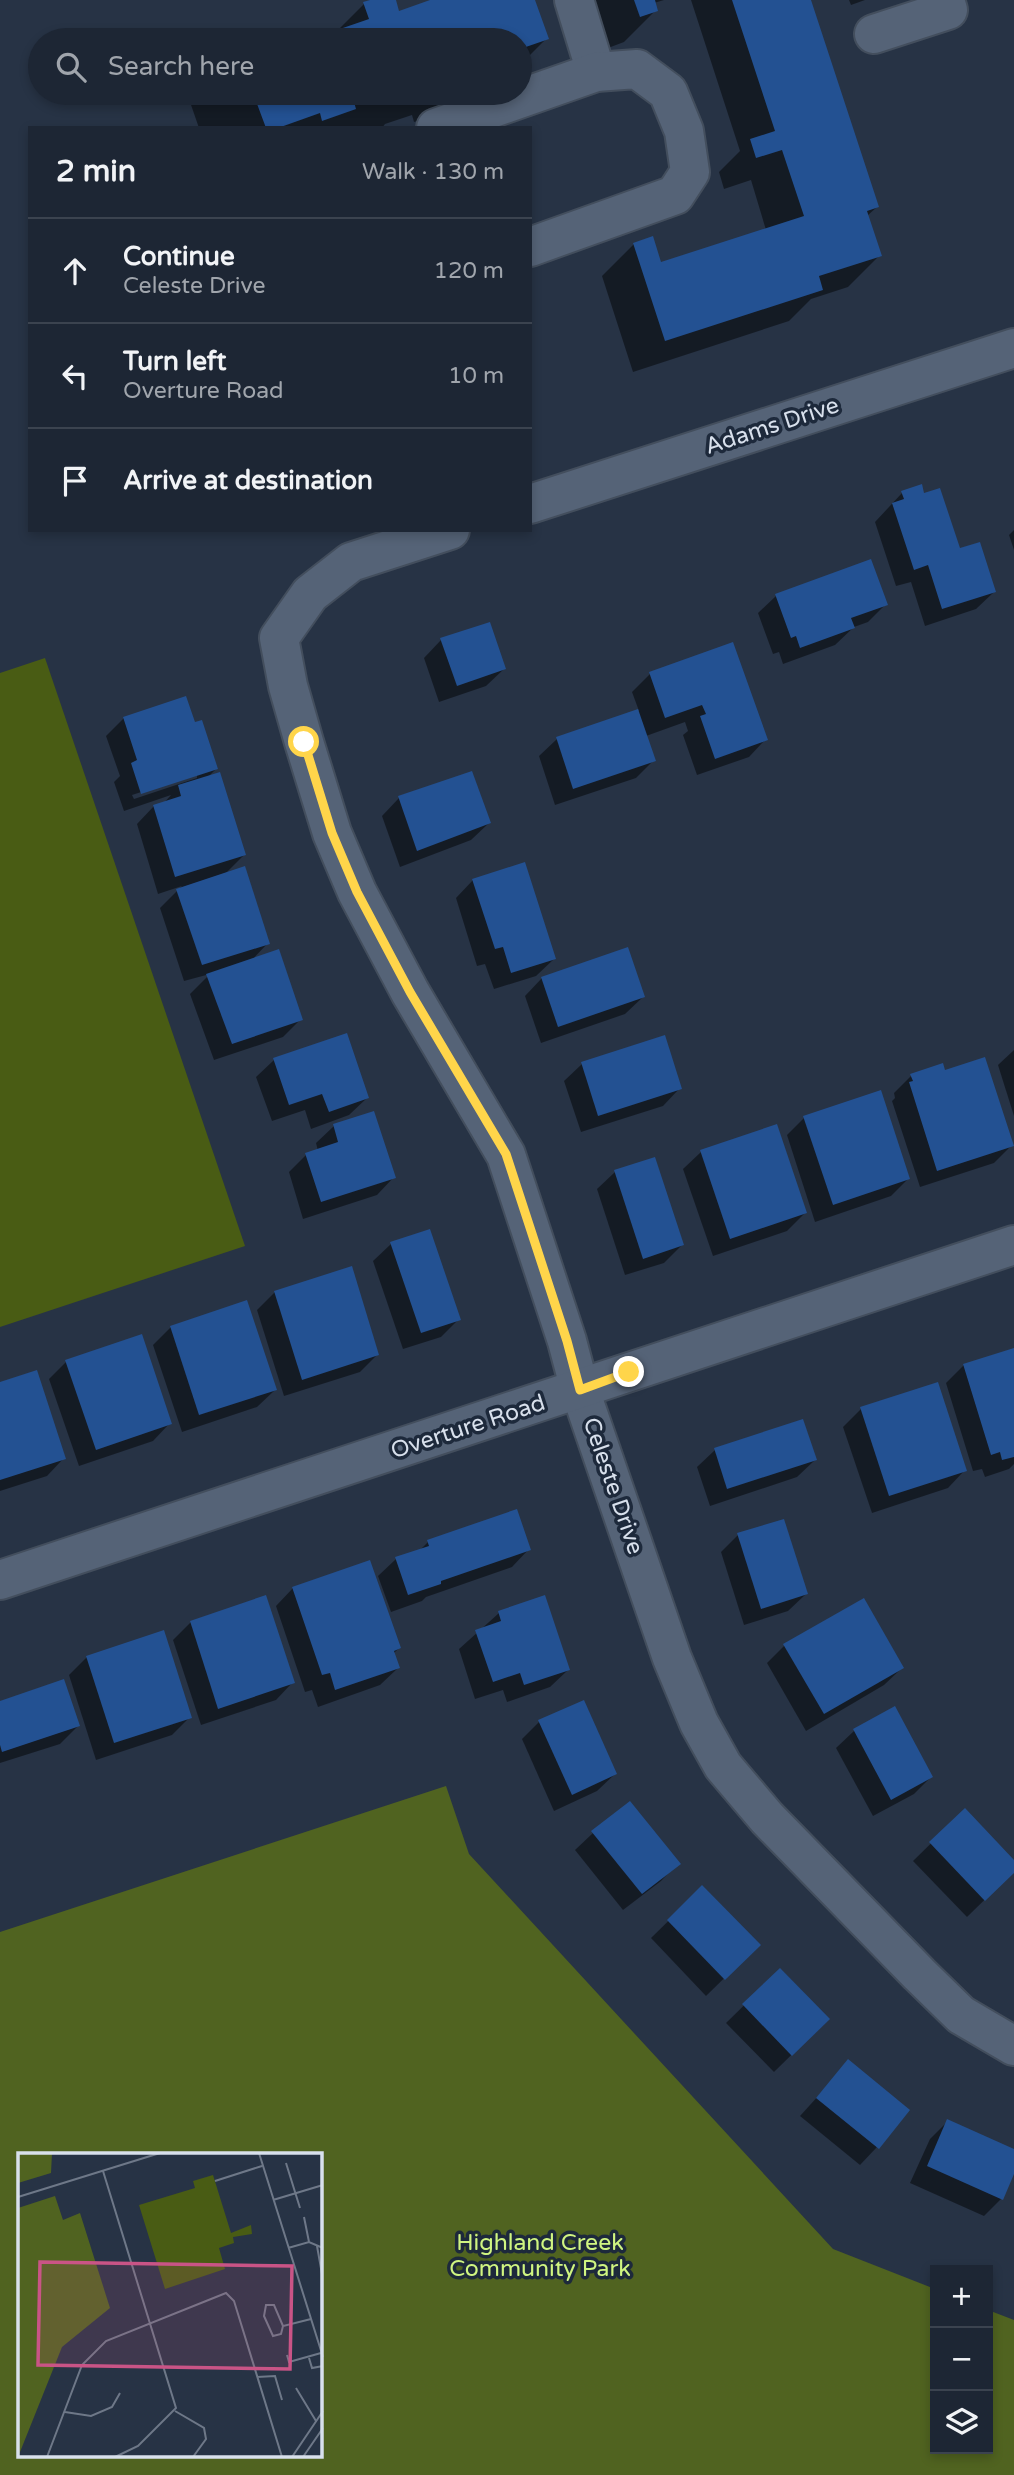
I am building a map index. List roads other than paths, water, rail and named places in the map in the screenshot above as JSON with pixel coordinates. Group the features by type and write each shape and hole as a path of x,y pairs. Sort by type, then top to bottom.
{"street":[{"path":"574,0 596,72"},
{"path":"874,34 948,10 945,0"},
{"path":"532,94 596,72 637,69 668,92 684,131 690,172 675,195 532,246"},
{"path":"442,126 502,105"},
{"name":"Adams Drive","path":"532,503 1014,348"},
{"name":"Celeste Drive","path":"444,532 351,562 310,594 279,638 288,686 332,833 357,892 410,992 506,1154 567,1341 580,1390 672,1658 699,1723 723,1766 767,1818 961,2015 1014,2046"},
{"name":"Overture Road","path":"0,1580 1014,1245"}],"park label":[{"name":"Highland Creek Community Park","path":"540,2256"}]}
